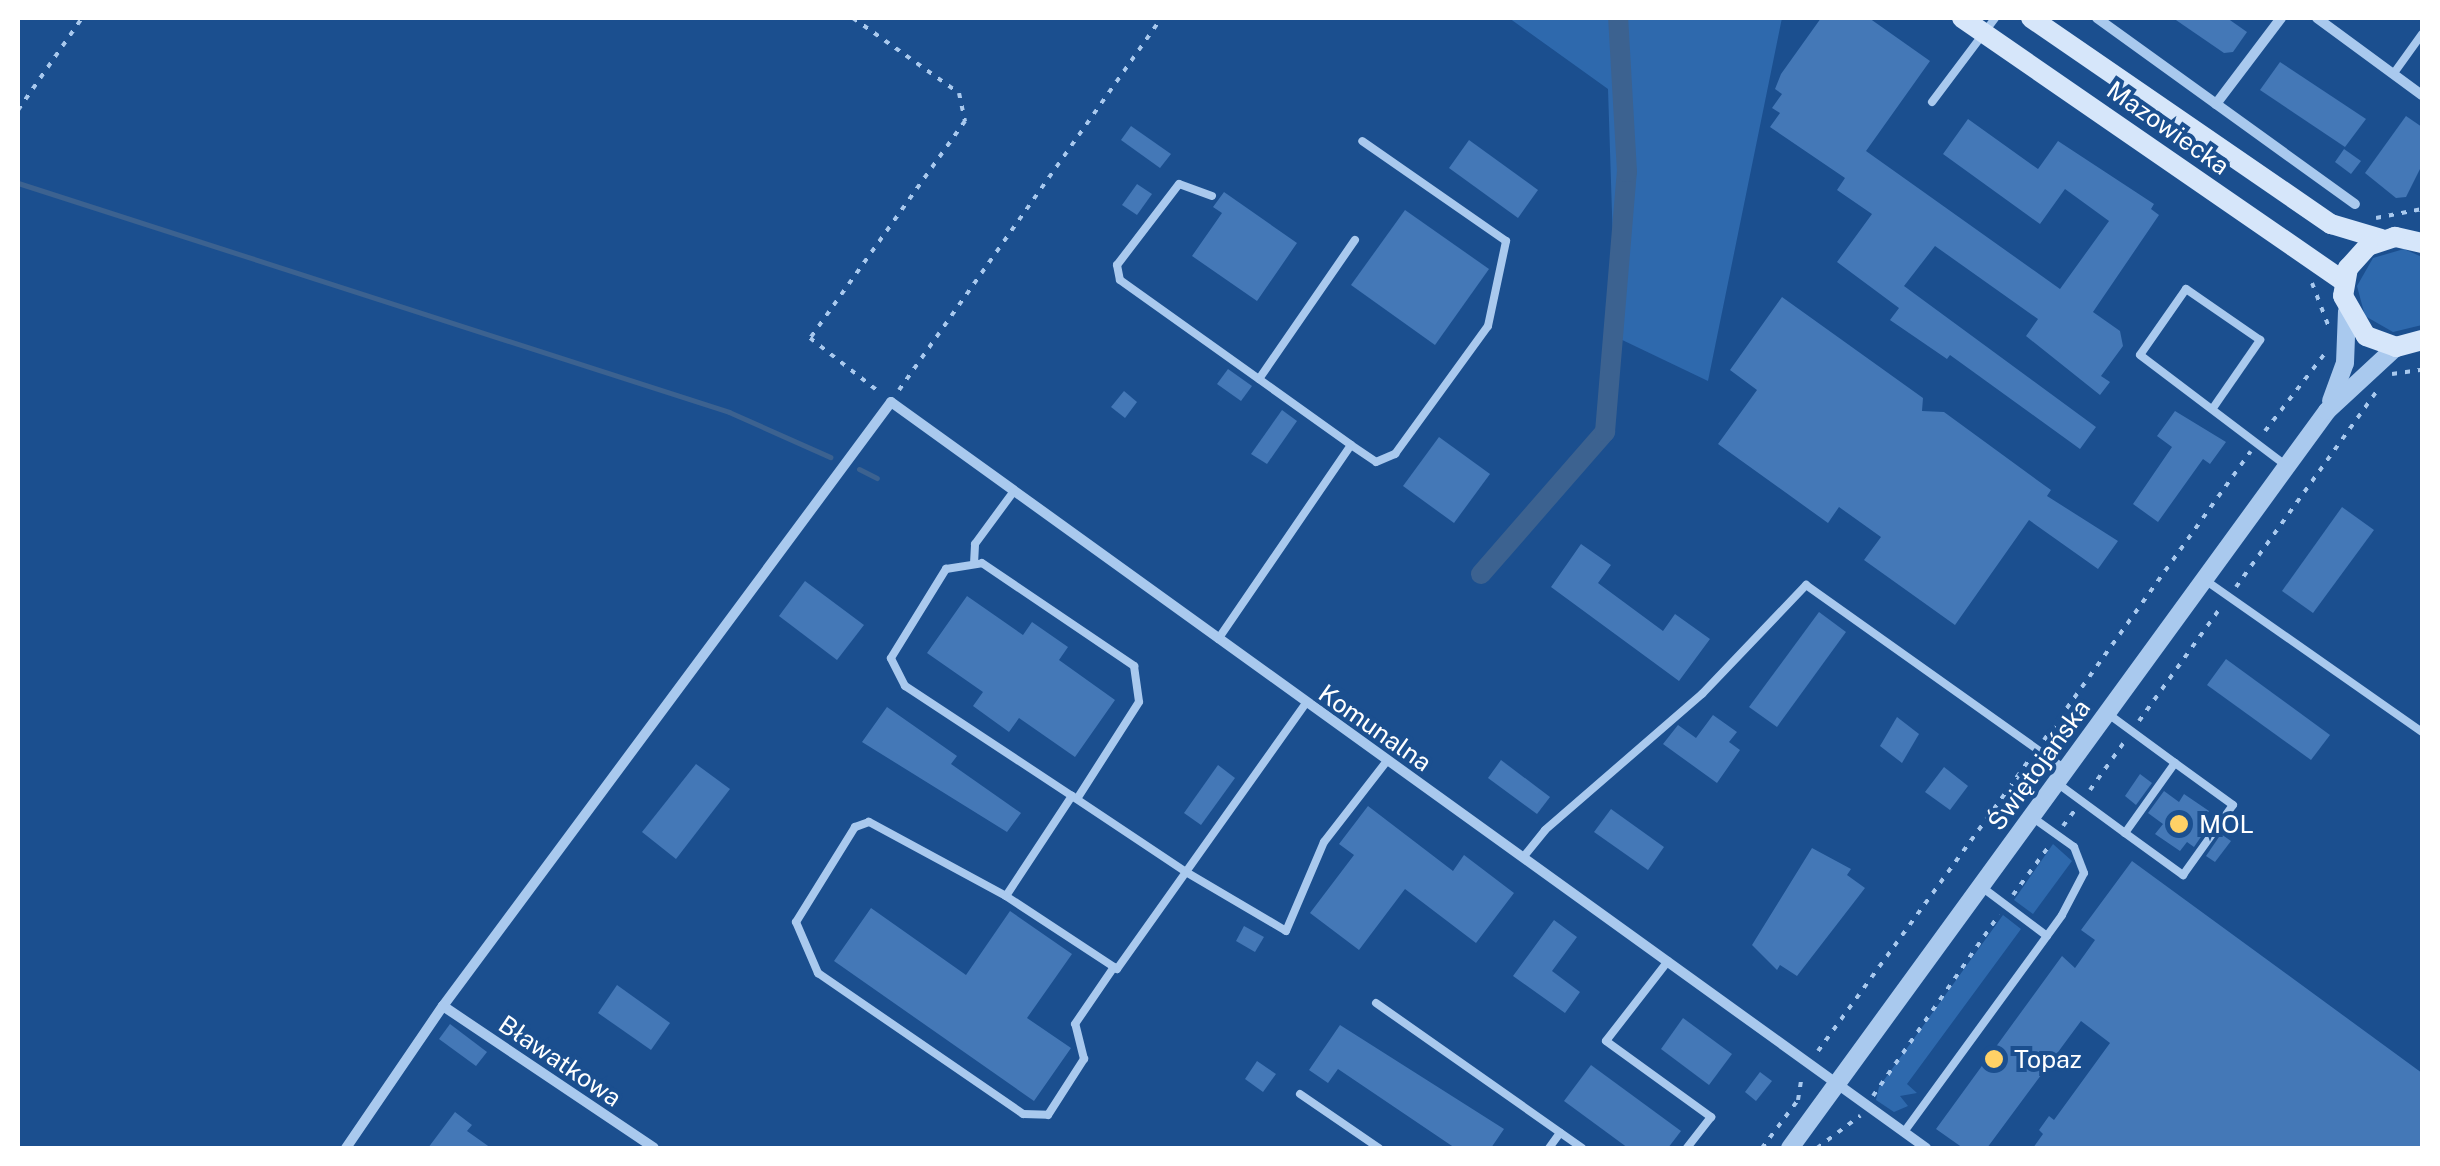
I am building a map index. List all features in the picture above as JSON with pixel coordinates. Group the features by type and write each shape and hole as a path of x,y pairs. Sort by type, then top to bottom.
{"main road":[{"name":"Mazowiecka","path":"1962,18 1989,25 2344,282"},
{"name":"Mazowiecka","path":"2031,18 2331,224 2381,239 2418,238"},
{"path":"2381,239 2357,255 2344,282 2346,311 2366,336 2396,346 2422,340"}],"street":[{"path":"2096,18 2355,204"},
{"path":"2216,104 2281,18"},
{"path":"2318,18 2422,95"},
{"name":"Świętojańska","path":"2327,411 2345,363 2346,311"},
{"name":"Świętojańska","path":"1790,1148 2327,411 2380,354 2396,346"},
{"name":"Komunalna","path":"891,402 1386,762 1525,854 1926,1148"},
{"path":"346,1148 443,1006 891,402"},
{"name":"Bławatkowa","path":"443,1006 654,1148"}],"lane":[{"path":"1932,102 1989,25"},
{"path":"2394,73 2422,34"},
{"path":"1212,196 1179,184 1117,265 1120,280 1376,462 1394,454 1488,326 1506,241 1362,142"},
{"path":"1259,380 1355,240"},
{"path":"2213,408 2260,340 2186,288 2140,355 2287,466"},
{"path":"1218,639 1351,445"},
{"path":"974,564 975,544 1014,491"},
{"path":"1006,896 1074,798 1138,702 1134,666 982,563 946,569 892,658 905,686 1074,798 1186,872 1286,930 1324,842 1386,762"},
{"path":"2204,579 2422,732"},
{"path":"1525,854 1545,830 1702,694 1806,585 2038,748 2061,776 2125,833 2183,875 2233,805 2107,713"},
{"path":"1114,967 1006,896 869,822 854,827 796,922 818,973 1023,1114 1048,1115 1084,1059 1076,1024 1306,703"},
{"path":"2125,833 2175,762"},
{"path":"1904,1132 2048,936 2084,873 2083,858 2032,817"},
{"path":"1981,886 2048,936"},
{"path":"1669,960 1606,1041 1711,1117 1687,1148"},
{"path":"1376,1003 1582,1148"},
{"path":"1300,1094 1379,1148"},
{"path":"1550,1148 1560,1132"}],"path":[{"path":"18,110 82,18"},
{"path":"853,18 958,92 966,122 810,338 891,402 1161,18"},
{"path":"2374,218 2422,209"},
{"path":"1815,1054 2333,340 2311,280 2299,271"},
{"path":"2380,386 2390,374 2422,370"},
{"path":"1873,1098 2070,817 2017,777"},
{"path":"1762,1148 1798,1100 1802,1072"},
{"path":"1817,1148 1860,1114"}],"shaded area":[{"path":"1509,18 1782,18 1708,381 1616,337 1608,89"},
{"path":"2404,249 2422,257 2422,325 2393,332 2365,316 2357,286 2373,258"},
{"path":"2053,844 2072,861 2033,914 2014,900"},
{"path":"2003,915 2021,929 1907,1084 1917,1093 1900,1096 1908,1106 1894,1112 1876,1100 1879,1087"}],"building":[{"path":"1821,18 1869,18 1930,61 1866,151 2060,289 2109,221 2065,189 2040,224 1943,154 1968,119 2038,169 2058,141 2154,204 2151,209 2159,215 2093,312 2120,331 2123,346 2101,376 2110,382 2100,395 2026,336 2038,319 1935,246 1904,286 2096,427 2080,449 1950,355 1947,359 1890,320 1899,308 1837,262 1872,214 1837,190 1845,178 1770,127 1780,113 1772,108 1782,94 1775,89 1781,74"},
{"path":"2173,18 2227,18 2247,32 2233,52 2224,53"},
{"path":"2280,62 2366,119 2345,147 2260,90"},
{"path":"2406,116 2422,127 2422,165 2406,197 2396,198 2365,173"},
{"path":"1131,126 1171,154 1160,168 1121,140"},
{"path":"1469,140 1538,190 1518,218 1449,168"},
{"path":"2344,149 2361,161 2351,174 2335,162"},
{"path":"1137,184 1152,194 1137,215 1122,205"},
{"path":"1224,192 1297,243 1257,301 1192,256 1222,213 1213,207"},
{"path":"1405,210 1489,269 1435,345 1351,285"},
{"path":"1782,297 1923,398 1922,411 1944,412 2051,490 2047,496 2118,541 2098,569 2029,520 1955,625 1864,560 1881,537 1839,507 1828,523 1718,444 1757,390 1730,370"},
{"path":"1228,369 1252,386 1241,401 1217,384"},
{"path":"1124,391 1137,402 1125,418 1111,407"},
{"path":"1282,410 1297,421 1267,464 1251,454"},
{"path":"2175,411 2226,442 2210,464 2203,459 2158,522 2133,504 2172,447 2157,436"},
{"path":"1439,437 1490,474 1454,523 1403,486"},
{"path":"2342,507 2374,530 2313,613 2282,591"},
{"path":"1581,544 1611,565 1598,583 1663,631 1675,614 1710,639 1679,681 1551,587"},
{"path":"805,581 864,625 837,660 779,616"},
{"path":"967,596 1023,635 1032,622 1068,647 1059,660 1115,700 1075,757 1019,718 1009,732 973,706 983,692 927,653"},
{"path":"1819,612 1846,632 1777,727 1749,707"},
{"path":"2226,659 2330,735 2311,760 2207,685"},
{"path":"887,707 957,756 951,764 1021,813 1007,832 862,742"},
{"path":"1713,715 1737,732 1729,742 1740,750 1717,783 1663,744 1678,725 1696,738"},
{"path":"1897,717 1919,734 1902,763 1880,746"},
{"path":"1501,760 1550,797 1537,814 1488,778"},
{"path":"696,764 730,789 676,859 642,832"},
{"path":"1218,765 1235,778 1201,825 1184,813"},
{"path":"1944,767 1968,786 1950,810 1925,792"},
{"path":"2140,774 2152,783 2136,805 2125,796"},
{"path":"2164,791 2179,802 2184,794 2209,811 2202,820 2209,825 2194,847 2187,842 2180,851 2155,834 2163,824 2148,813"},
{"path":"1368,806 1453,871 1464,855 1514,893 1476,943 1405,889 1359,950 1310,913 1354,855 1339,844"},
{"path":"1611,809 1664,847 1648,870 1594,832"},
{"path":"2221,834 2231,841 2215,862 2206,856"},
{"path":"1812,848 1851,869 1847,875 1865,888 1797,976 1780,965 1777,970 1752,945"},
{"path":"2132,861 2422,1073 2422,1148 2033,1148 2049,1116 2054,1120 2110,1043 2081,1021 1987,1148 1963,1148 1936,1129 2062,956 2075,968 2095,940 2081,930"},
{"path":"871,908 966,975 1010,911 1072,954 1027,1018 1071,1048 1034,1101 834,961"},
{"path":"1554,920 1577,937 1552,971 1580,992 1565,1013 1513,976"},
{"path":"1244,926 1264,937 1255,952 1236,941"},
{"path":"617,985 670,1023 651,1050 598,1013"},
{"path":"1683,1018 1732,1054 1709,1085 1661,1049"},
{"path":"450,1024 487,1052 476,1066 439,1039"},
{"path":"1340,1025 1504,1129 1491,1148 1455,1148 1338,1069 1328,1083 1309,1070"},
{"path":"1257,1061 1276,1074 1263,1092 1245,1079"},
{"path":"1591,1065 1681,1131 1668,1148 1628,1148 1564,1101"},
{"path":"1760,1072 1772,1081 1756,1101 1745,1092"},
{"path":"455,1112 472,1125 467,1131 491,1148 428,1148"}],"waterway":[{"path":"1481,574 1605,432 1627,172 1618,18"},
{"path":"18,183 729,412 830,457"},
{"path":"859,469 877,478"}],"place":[{"name":"MOL","path":"2179,824"},
{"name":"Topaz","path":"1994,1059"}]}
